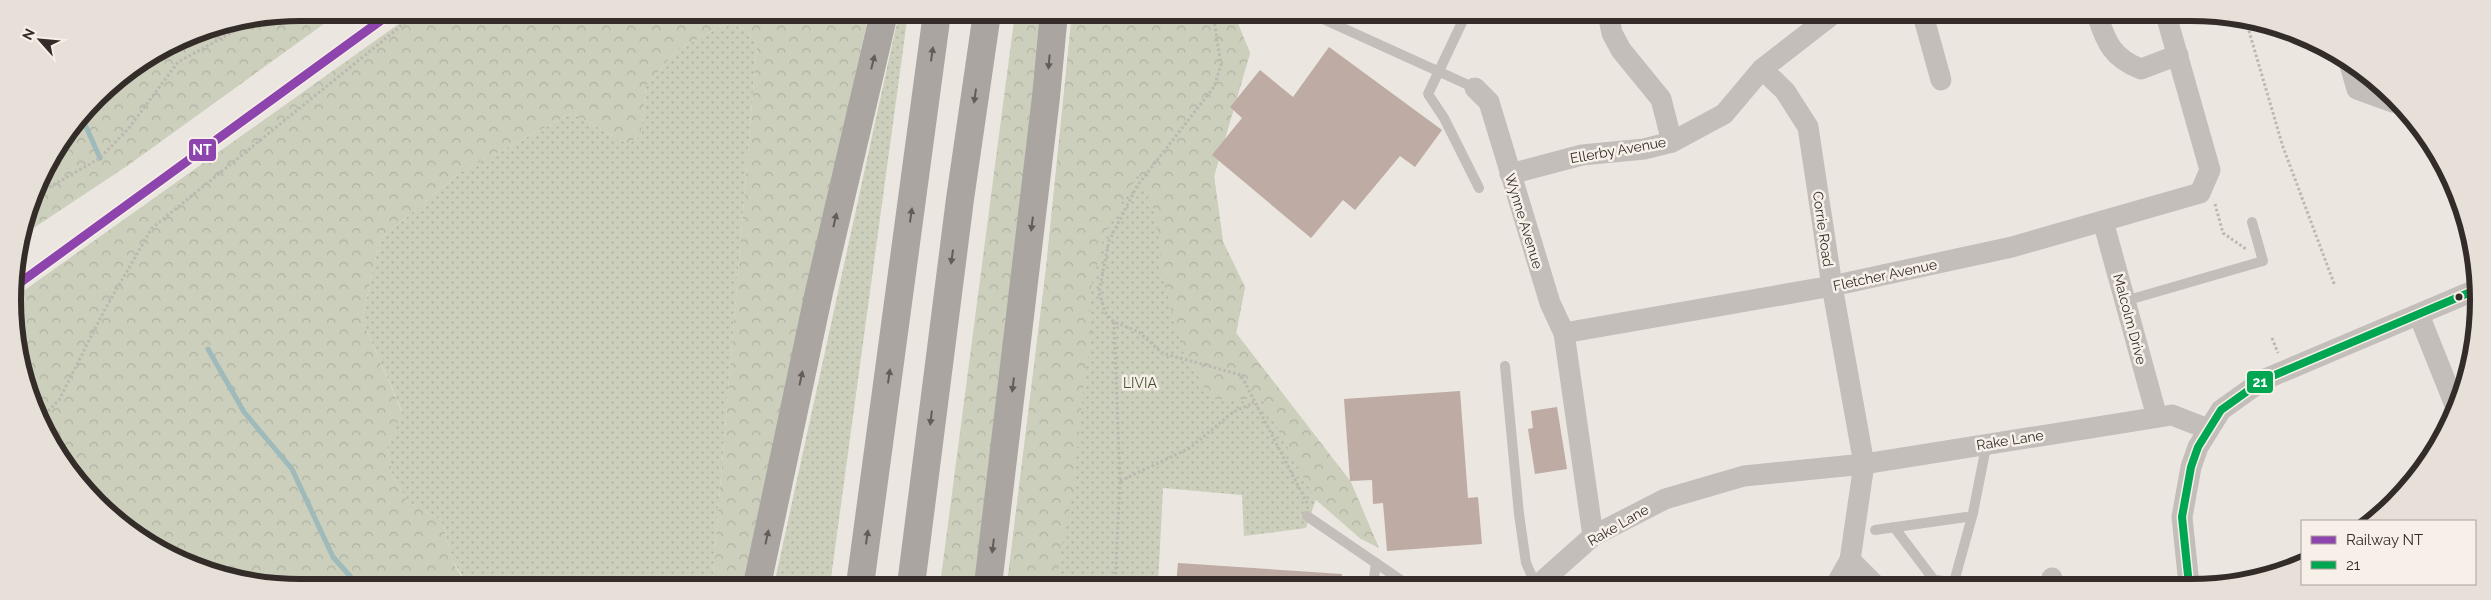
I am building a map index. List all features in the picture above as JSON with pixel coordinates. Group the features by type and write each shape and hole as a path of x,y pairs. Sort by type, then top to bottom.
{"highway":[{"path":"758,579 819,292 882,21"},
{"path":"861,579 936,21"},
{"path":"911,579 960,200 986,21"},
{"path":"989,579 1043,127 1053,21"}],"street":[{"path":"1609,21 1612,33 1621,50 1661,99 1672,142"},
{"name":"Ellerby Avenue","path":"1510,174 1582,155 1644,149 1672,142 1724,114 1762,69 1823,21"},
{"path":"1925,21 1941,80"},
{"path":"2099,21 2106,42 2125,63 2141,69 2178,55"},
{"path":"2168,21 2210,170 2202,188"},
{"name":"Corrie Road","path":"1762,69 1785,91 1808,127 1832,286 1864,464 1850,560"},
{"path":"2352,73 2357,89 2384,99"},
{"name":"Wynne Avenue","path":"1475,88 1490,102 1550,303 1564,332 1593,536"},
{"name":"Fletcher Avenue","path":"1564,332 1832,286 2012,247 2103,221 2202,188"},
{"name":"Malcolm Drive","path":"2103,221 2157,417"},
{"path":"2188,579 2182,518 2191,467 2208,429 2221,410 2263,380 2470,293"},
{"path":"2419,315 2452,398"},
{"name":"Rake Lane","path":"1544,579 1593,536 1665,499 1744,476 1864,464 2172,415 2208,429"},
{"path":"1839,579 1850,560 1869,579"}],"lane":[{"name":"Wynne Avenue","path":"1327,21 1475,88"},
{"path":"1462,21 1428,94 1444,118 1479,188"},
{"path":"2125,300 2263,261 2252,222"},
{"path":"1505,366 1526,563 1534,579"},
{"path":"1955,579 1971,519 1985,452 1984,445"},
{"path":"1875,530 1966,517 1971,519"},
{"path":"1310,518 1399,579"},
{"path":"1894,527 1934,579"},
{"path":"1373,579 1376,563"}],"path":[{"path":"45,414 59,400 104,311 152,228 408,21"},
{"path":"1213,21 1221,65 1214,87 1137,186 1109,241 1099,292 1105,312 1114,322 1139,332 1162,352 1241,375 1306,502 1314,508 1310,518"},
{"path":"2248,28 2282,147 2335,286"},
{"path":"43,191 100,158 129,128 178,62 239,29"},
{"path":"2202,188 2212,194 2223,234 2263,261"},
{"path":"1114,322 1120,481 1115,579"},
{"path":"1120,481 1190,448 1233,412 1254,403"}],"green space":[{"path":"328,21 127,166 31,230 42,193 68,145 90,116 116,90 145,68 193,42 228,31 282,22"},
{"path":"403,21 730,21 676,51 646,86 641,136 627,143 572,113 461,172 380,239 362,320 402,412 387,448 393,477 408,502 441,520 455,566 463,579 300,579 264,576 228,569 193,558 145,532 116,510 90,484 68,455 50,423 36,390 27,354 22,318 21,292"},
{"path":"730,21 746,31 757,43 712,579 464,579 454,563 441,520 408,502 393,477 387,448 402,411 362,320 380,239 461,172 572,113 627,143 641,136 646,86 676,51"},
{"path":"730,21 867,21 744,579 712,579 757,43 746,31"},
{"path":"897,21 907,21 831,579 775,579"},
{"path":"1014,21 1040,21 1025,188 976,579 941,579"},
{"name":"LIVIA","path":"1071,21 1237,21 1250,53 1214,176 1223,242 1245,287 1236,333 1350,481 1361,539 1316,499 1306,528 1244,536 1242,495 1163,488 1158,579 1008,579 1046,269"},
{"path":"1071,21 1237,21 1250,53 1214,176 1223,242 1245,287 1236,333 1351,482 1379,548 1361,539 1315,499 1262,399 1211,399 1182,349 1162,275 1156,214 1137,174 1104,235 1089,297 1092,332 1084,383 1073,493 1055,579 1008,579 1046,269"}],"building":[{"path":"1329,47 1442,130 1415,167 1400,156 1355,210 1343,200 1311,238 1212,155 1242,118 1230,107 1260,70 1293,97"},
{"path":"1460,391 1468,498 1478,497 1482,544 1387,551 1383,503 1373,504 1372,480 1350,481 1344,399"},
{"path":"1557,407 1567,469 1535,474 1528,429 1533,428 1531,411"},
{"path":"1178,563 1342,574 1342,579 1177,579"}],"waterway":[{"path":"84,123 100,158"},
{"path":"208,349 244,412 292,469 333,557 353,579"}],"rail line":[{"name":"NT","path":"22,281 380,21"}],"transit line":[{"name":"21","path":"2188,579 2182,517 2191,467 2198,447 2221,410 2263,380 2470,292"}]}
